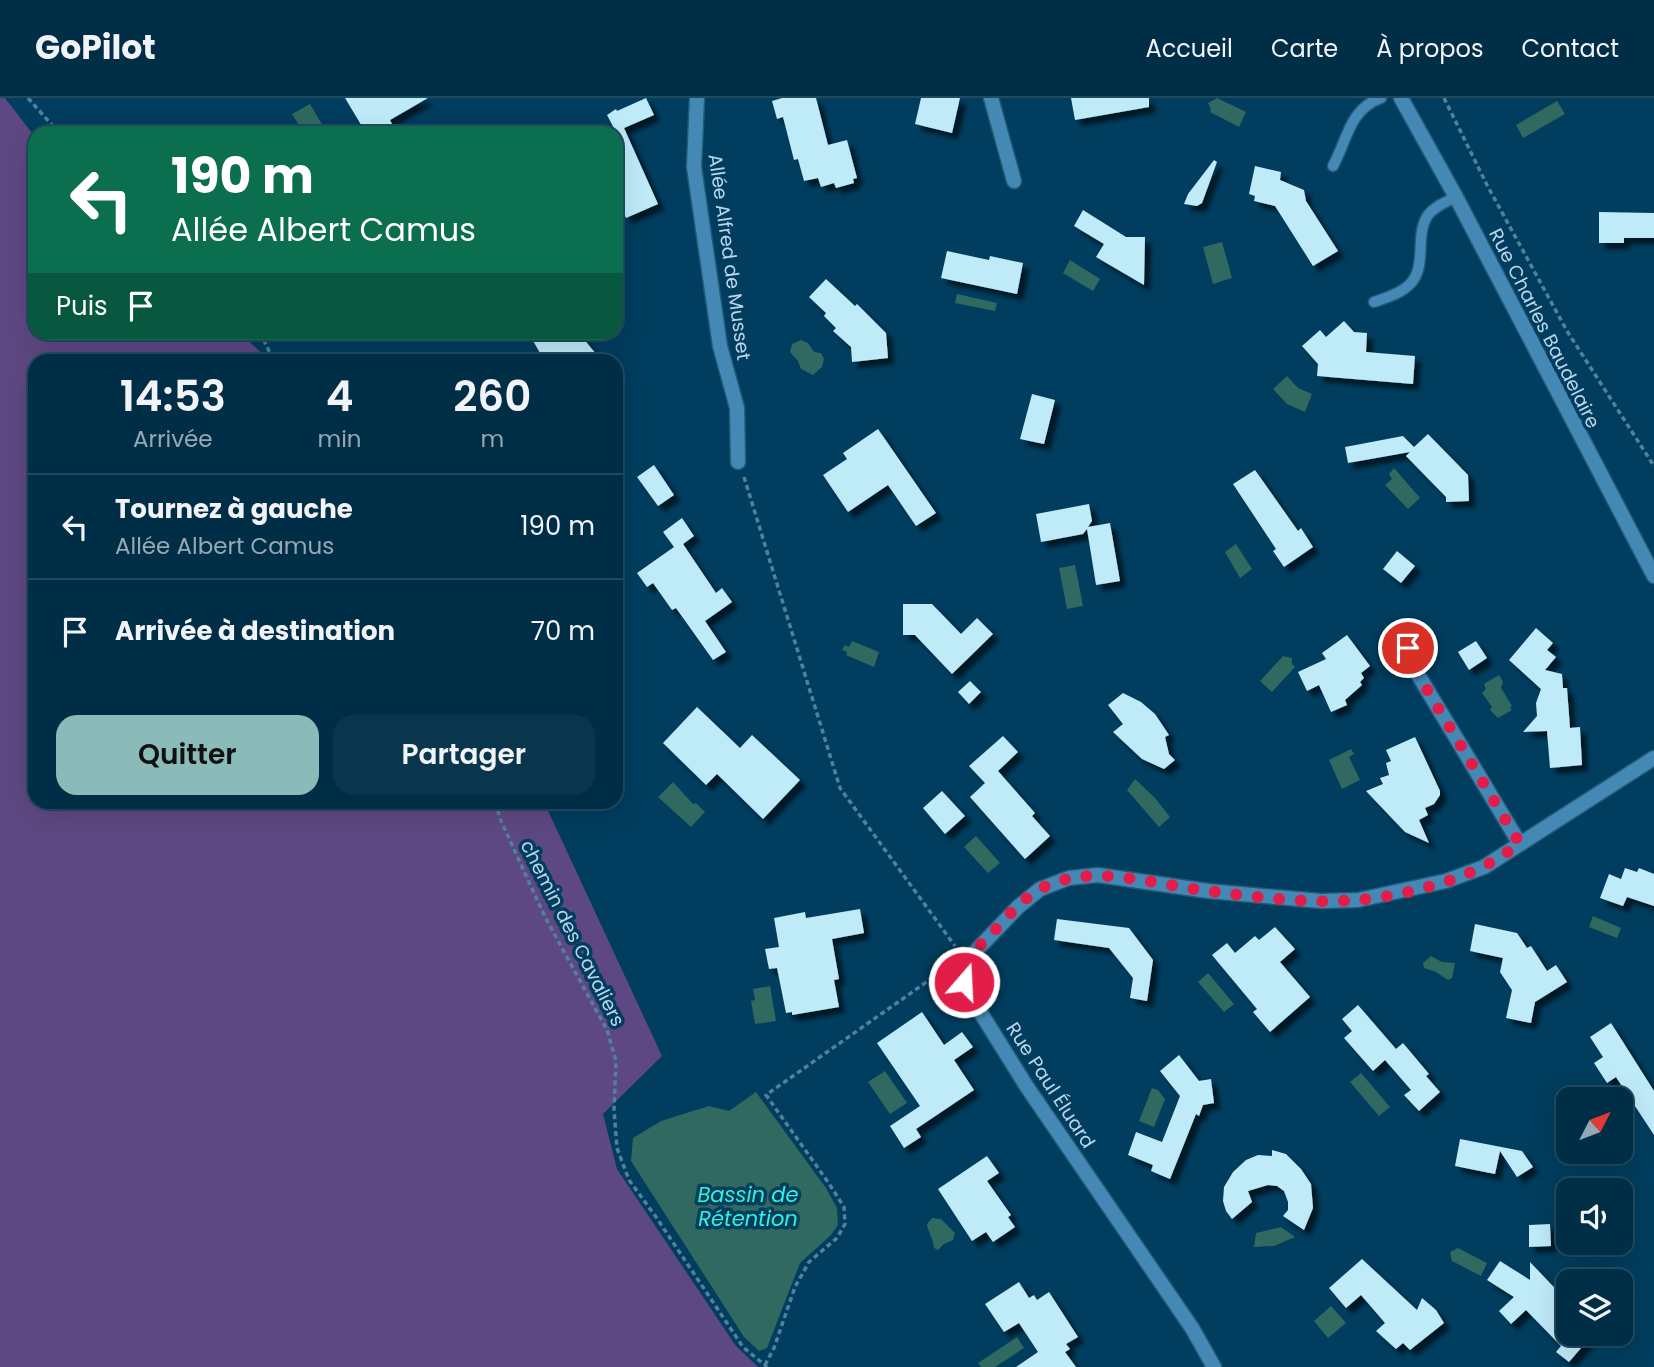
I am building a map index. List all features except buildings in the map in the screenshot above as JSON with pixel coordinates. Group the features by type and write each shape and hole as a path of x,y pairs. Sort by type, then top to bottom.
{"street":[{"name":"Allée Alfred de Musset","path":"697,98 694,167 720,346 737,408 738,462"},
{"path":"991,98 1014,181"},
{"name":"Rue Charles Baudelaire","path":"1401,98 1456,197 1654,576"},
{"path":"1403,627 1414,668 1520,844"},
{"path":"965,966 1018,907 1040,889 1069,878 1098,875 1258,897 1321,901 1358,900 1446,881 1484,867 1654,758"},
{"name":"Rue Paul Éluard","path":"965,966 964,982 969,994 1027,1087 1192,1328 1214,1367"}],"lane":[{"path":"1333,166 1353,120 1369,103 1381,98"},
{"path":"1374,302 1408,286 1418,269 1425,220 1436,208 1456,197"}],"path":[{"path":"28,98 53,126"},
{"path":"1444,98 1487,185 1567,331 1654,466"},
{"path":"738,462 752,498 841,788 965,966"},
{"name":"chemin des Cavaliers","path":"497,809 545,917 607,1030 616,1061 614,1110 617,1148 629,1180 743,1347 766,1366"},
{"path":"766,1366 795,1287 809,1262 837,1238 845,1224 844,1207 766,1096 950,966 965,966"}],"shaded area":[{"path":"0,98 5,98 28,128 28,340 248,340 263,354 28,354 28,809 547,809 662,1056 603,1114 617,1169 736,1346 758,1367 0,1367"}],"water":[{"path":"1217,98 1246,112 1239,127 1210,112 1208,103"},
{"path":"1557,101 1565,114 1523,138 1516,125"},
{"path":"310,104 323,126 300,126 292,114"},
{"path":"1222,242 1232,278 1213,284 1203,247"},
{"path":"1070,260 1100,279 1093,291 1063,273"},
{"path":"957,294 997,303 995,311 955,303"},
{"path":"801,340 808,343 814,352 821,353 824,359 822,367 813,375 801,369 790,352 792,344"},
{"path":"1287,376 1298,388 1312,394 1305,412 1287,404 1273,389"},
{"path":"1394,468 1420,498 1408,509 1385,485 1392,479 1389,474"},
{"path":"1236,544 1252,569 1240,578 1225,552"},
{"path":"1075,565 1083,606 1067,609 1059,568"},
{"path":"852,641 879,652 874,667 846,655 847,652 842,650 845,645 849,647"},
{"path":"1283,656 1292,658 1295,667 1272,692 1260,681"},
{"path":"1499,675 1503,682 1501,688 1512,710 1498,718 1490,710 1492,707 1482,693 1486,689 1484,684"},
{"path":"1351,749 1354,754 1349,757 1360,780 1342,789 1329,760"},
{"path":"1135,779 1170,817 1159,827 1127,790"},
{"path":"673,782 693,804 696,803 705,812 691,827 658,797"},
{"path":"976,836 1000,863 988,873 964,847"},
{"path":"1593,916 1621,928 1617,938 1589,927"},
{"path":"1431,956 1442,962 1455,963 1452,978 1448,980 1424,968 1423,963"},
{"path":"1208,973 1234,1004 1224,1012 1198,982"},
{"path":"770,986 776,1021 755,1024 751,1001 755,1000 753,989"},
{"path":"885,1071 907,1103 890,1114 868,1082"},
{"path":"1361,1073 1390,1107 1379,1116 1350,1082"},
{"path":"1152,1088 1158,1090 1165,1099 1154,1127 1139,1121"},
{"name":"Bassin de Rétention","path":"756,1092 826,1188 837,1208 838,1225 831,1235 800,1263 767,1348 759,1351 744,1337 631,1161 633,1138 661,1121 709,1106 729,1111"},
{"path":"932,1218 941,1219 955,1233 953,1240 938,1250 934,1248 927,1224"},
{"path":"1281,1227 1295,1237 1274,1246 1254,1247 1256,1233"},
{"path":"1458,1248 1487,1263 1481,1276 1452,1261 1450,1252"},
{"path":"1331,1306 1346,1323 1328,1338 1314,1321"},
{"path":"1017,1337 1024,1348 995,1367 981,1367 978,1363"}],"route":[{"path":"964,982 964,970 969,958 1018,907 1040,889 1069,878 1098,875 1258,897 1321,901 1358,900 1446,881 1484,867 1520,844 1414,668 1408,648"}]}
